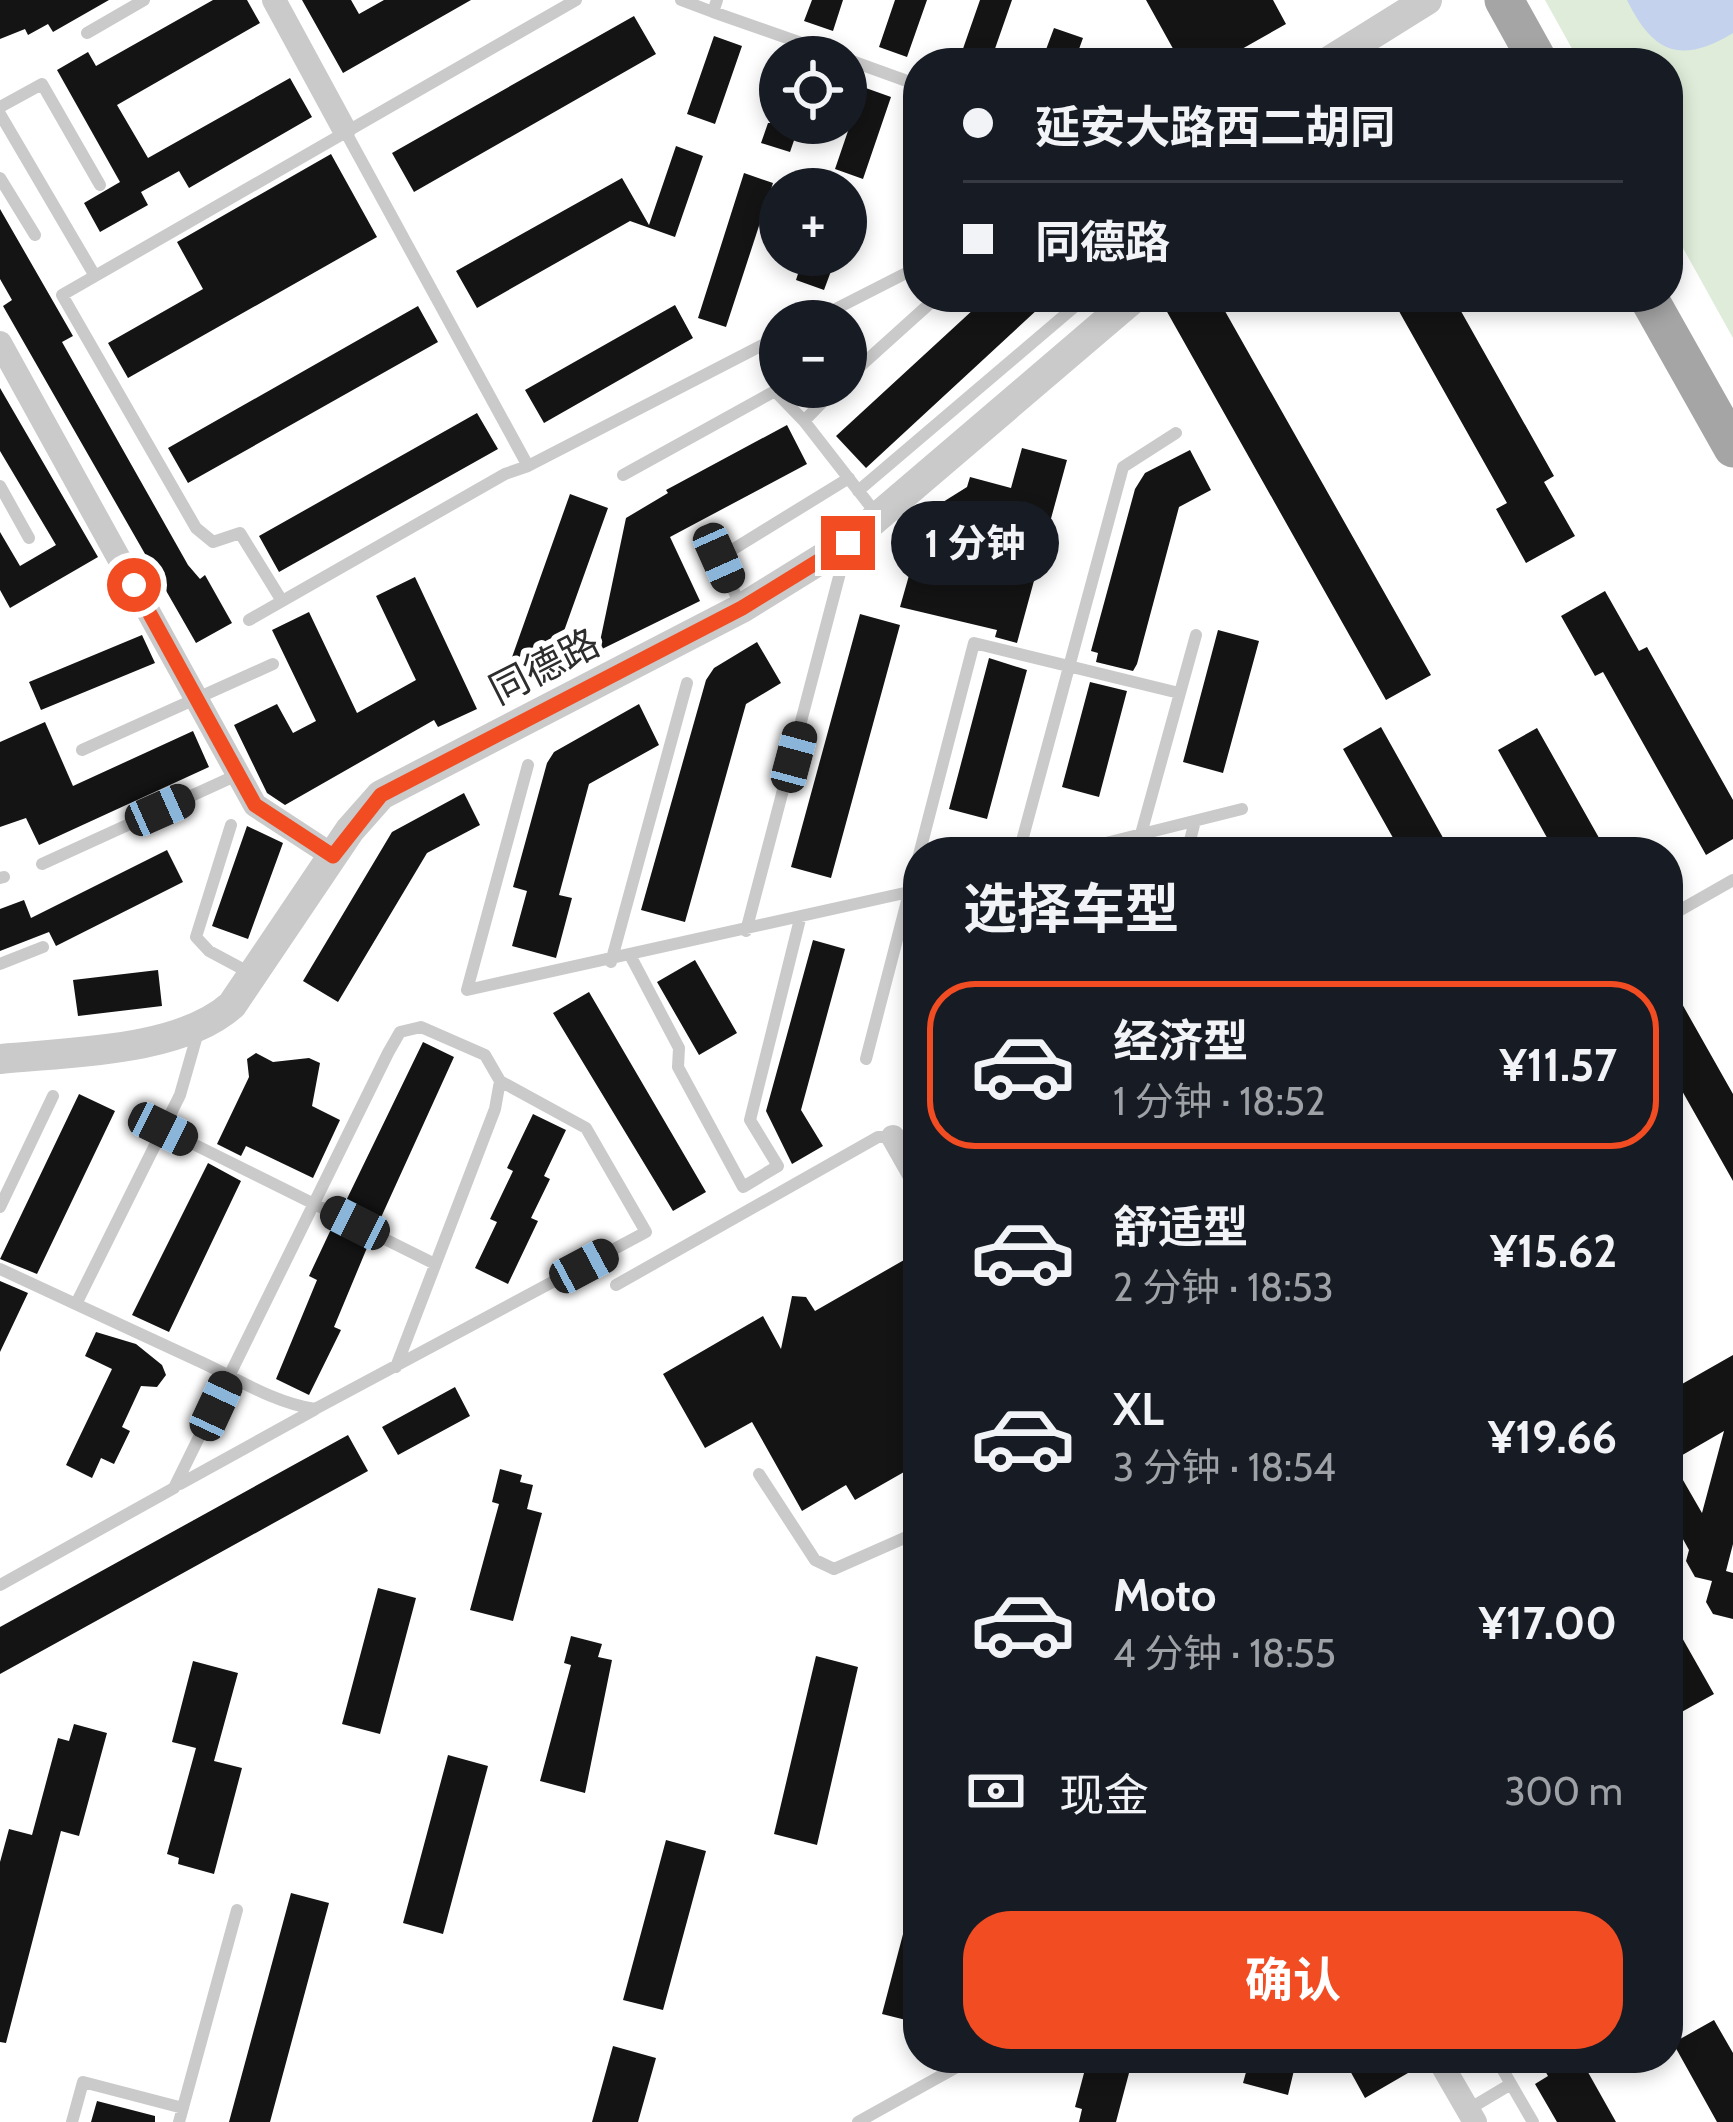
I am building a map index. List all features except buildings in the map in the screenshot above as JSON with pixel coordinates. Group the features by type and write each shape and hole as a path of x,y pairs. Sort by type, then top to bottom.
{"main road":[{"path":"1480,0 1507,48"},
{"path":"1504,0 1531,48"},
{"path":"1656,312 1733,448"},
{"path":"1680,312 1733,405"}],"street":[{"path":"274,0 344,129"},
{"path":"1350,48 1427,0"},
{"name":"同德路","path":"198,1030 232,1006 333,856 381,795 742,608 848,543 1117,312"},
{"path":"0,344 238,774 265,814 333,856"},
{"path":"0,1059 198,1030"},
{"path":"893,1137 903,1155"},
{"path":"1447,2073 1471,2116"}],"lane":[{"path":"87,33 145,0"},
{"path":"282,602 240,533 213,542 196,528 62,295 344,129 576,0"},
{"path":"681,0 715,6 789,36"},
{"path":"867,67 903,80"},
{"path":"94,276 0,110 42,83 100,185"},
{"path":"344,129 528,466"},
{"path":"0,178 35,236"},
{"path":"853,300 903,275"},
{"path":"867,360 920,312"},
{"path":"858,491 1068,312"},
{"path":"249,620 505,474 759,347"},
{"path":"623,475 775,391 878,517"},
{"path":"804,422 817,408"},
{"path":"1022,837 1123,467 1176,433"},
{"path":"742,608 719,558 849,478"},
{"path":"0,486 29,538"},
{"path":"746,931 842,583 848,543"},
{"path":"1141,834 1196,635"},
{"path":"927,837 974,643 1179,693"},
{"path":"82,750 198,702 273,664"},
{"path":"610,962 687,682"},
{"path":"528,765 467,990 903,894"},
{"path":"42,864 238,774"},
{"path":"1129,837 1242,809"},
{"path":"1191,837 1195,820"},
{"path":"231,825 196,937 208,952 254,975"},
{"path":"1683,908 1733,880"},
{"path":"631,957 679,1048 678,1067 743,1187 778,1166 751,1120 800,919"},
{"path":"866,1058 903,929"},
{"path":"0,964 43,947"},
{"path":"0,1585 646,1232 586,1128 500,1081 485,1055 421,1027 400,1032 174,1488"},
{"path":"76,1304 180,1095 198,1030"},
{"path":"396,1368 500,1081"},
{"path":"0,1207 53,1096"},
{"path":"163,1129 435,1264"},
{"path":"616,1285 878,1137 893,1137"},
{"path":"0,1174 19,1172"},
{"path":"0,1268 294,1406 315,1409"},
{"path":"759,1474 815,1560 834,1569 903,1539"},
{"path":"73,2122 83,2081 181,2115 237,1910"},
{"path":"858,2122 946,2073"},
{"path":"1505,2073 1533,2122"},
{"path":"1471,2116 1511,2084"}],"green space":[{"path":"1545,0 1733,0 1733,338 1683,248 1683,48 1572,48"}],"water":[{"path":"1627,0 1733,0 1733,33 1697,49 1683,51 1657,42"}],"route":[{"path":"134,585 255,805 333,856 381,795 742,608 848,543"}]}
